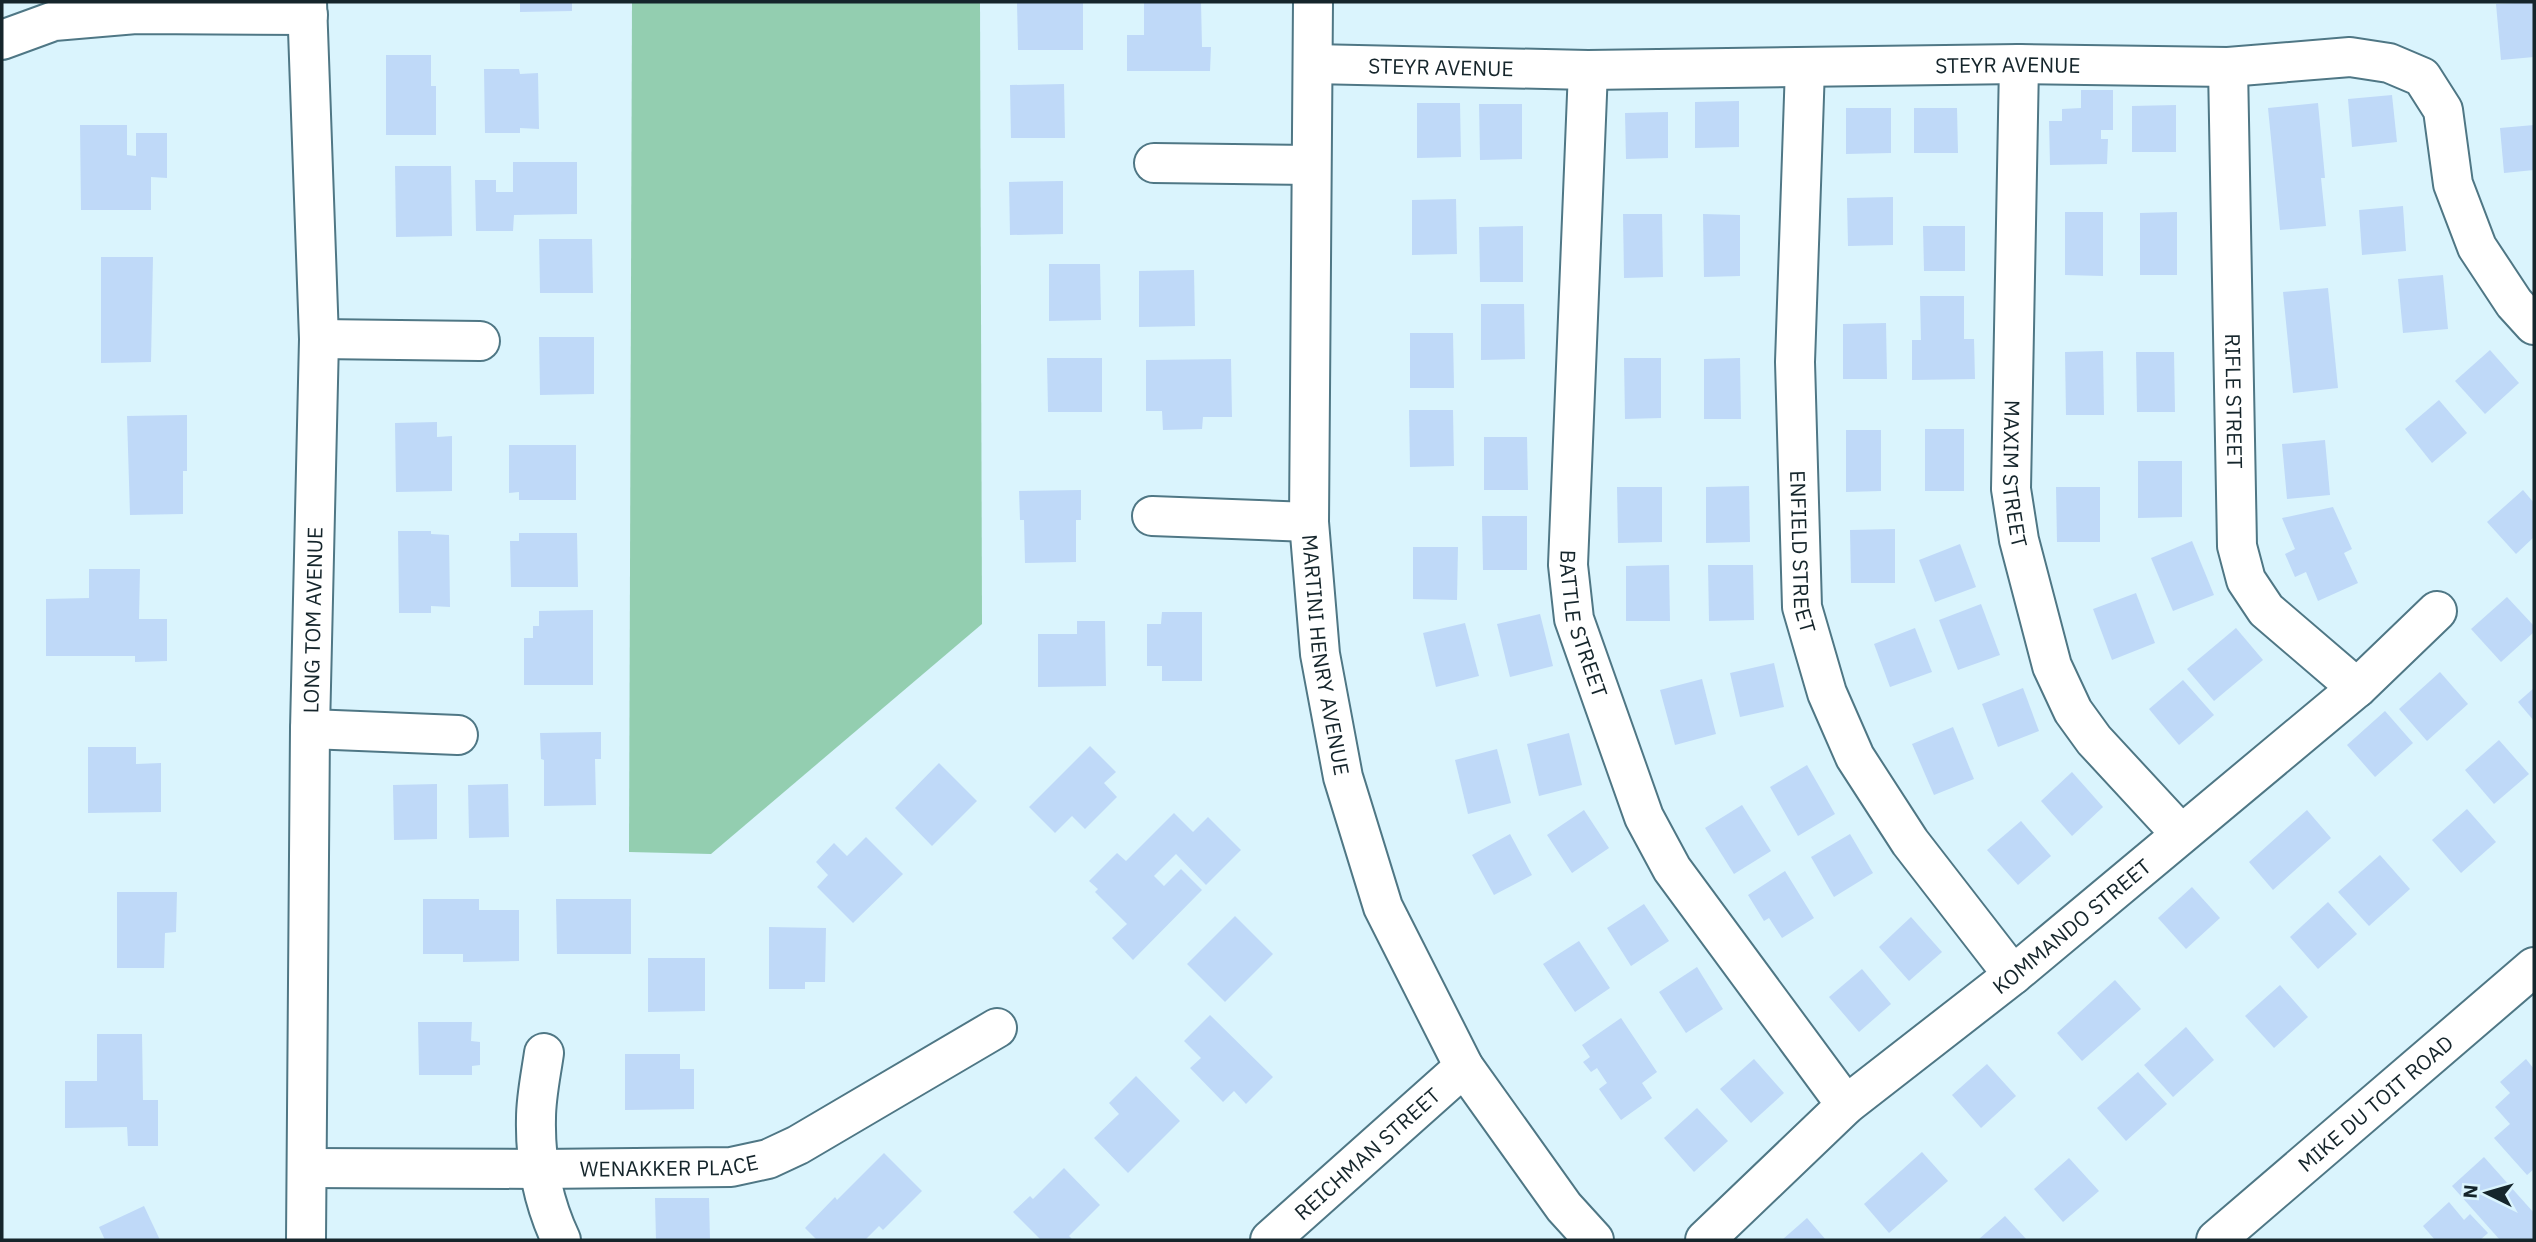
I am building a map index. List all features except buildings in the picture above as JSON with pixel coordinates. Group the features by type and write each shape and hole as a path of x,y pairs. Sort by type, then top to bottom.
{"street":[{"name":"MARTINI HENRY AVENUE","path":"1312,2 1309,522 1320,654 1343,777 1383,907 1464,1067 1564,1207 1594,1240"},
{"path":"2,40 54,21 136,14 307,9"},
{"name":"LONG TOM AVENUE","path":"306,1240 310,729 319,339 307,9"},
{"name":"STEYR AVENUE","path":"1312,64 1588,70 2019,64 2228,66 2350,57 2389,63 2422,77 2443,110 2454,184 2477,247 2514,303 2534,326"},
{"name":"MAXIM STREET","path":"2019,64 2011,489 2019,540 2052,666 2073,711 2094,740 2180,834"},
{"name":"RIFLE STREET","path":"2228,66 2237,546 2246,580 2266,610 2357,688"},
{"name":"ENFIELD STREET","path":"1805,68 1795,362 1802,607 1827,693 1855,757 1910,842 2012,975"},
{"name":"BATTLE STREET","path":"1588,70 1568,565 1574,619 1644,817 1672,869 1846,1105"},
{"path":"1154,163 1311,165"},
{"path":"319,339 480,341"},
{"path":"1152,516 1309,522"},
{"name":"KOMMANDO STREET","path":"1705,1240 1846,1105 2012,975 2357,688 2437,611"},
{"path":"310,729 458,735"},
{"name":"MIKE DU TOIT ROAD","path":"2216,1240 2534,967"},
{"name":"WENAKKER PLACE","path":"307,1168 731,1167 768,1159 798,1145 997,1028"},
{"path":"544,1053 535,1116 539,1169 549,1216 561,1240"},
{"name":"REICHMAN STREET","path":"1270,1240 1464,1067"}],"green space":[{"path":"632,2 980,2 982,624 711,854 629,852"}]}
